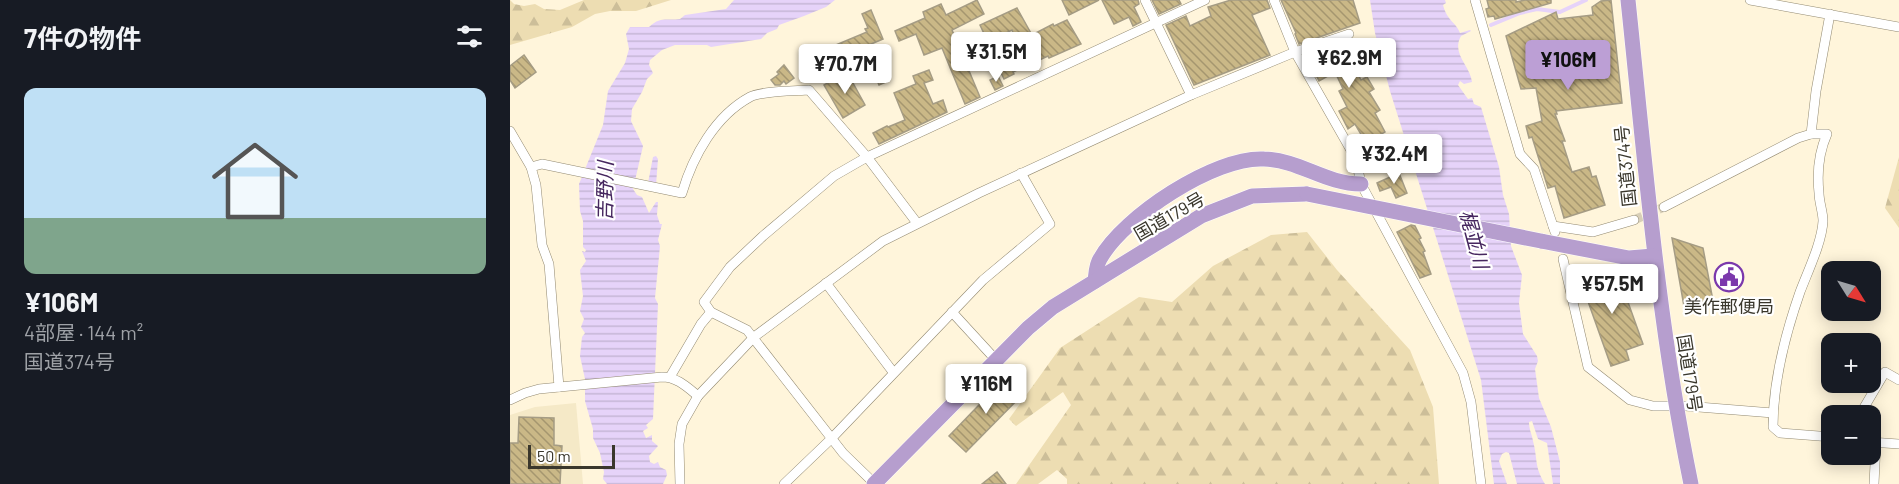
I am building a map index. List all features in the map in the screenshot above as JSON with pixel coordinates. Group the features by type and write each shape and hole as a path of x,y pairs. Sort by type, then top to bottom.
{"highway":[{"name":"国道374号","path":"1628,0 1653,256"},
{"path":"1095,281 1098,261 1107,247 1141,215 1170,193 1232,164 1261,159 1287,161 1321,176 1347,184 1361,184"},
{"name":"国道179号","path":"875,484 1028,328 1053,307 1202,216 1251,196 1307,194 1629,258 1653,256 1674,406 1690,484"}],"street":[{"path":"1145,0 1191,95"},
{"path":"875,484 831,439 754,337 740,326 711,312 704,302 729,267 834,176 867,157 1206,0"},
{"path":"1274,0 1295,52 1356,159 1361,184 1463,373 1471,402 1481,484"},
{"path":"1475,0 1520,154 1534,169 1554,229 1593,232 1634,220"},
{"path":"1750,0 1899,27"},
{"path":"1811,134 1830,14"},
{"path":"680,484 679,444 682,424 698,396 754,337 884,241 1021,173 1191,95 1295,52 1349,34"},
{"path":"531,167 549,165 682,193 695,158 726,114 751,96 809,90 867,157 917,223"},
{"path":"510,131 531,167 536,185 542,244 549,264 559,387"},
{"path":"1664,207 1798,138 1811,134 1827,134 1822,145 1818,173 1823,221 1820,238 1794,309 1781,355 1773,413 1773,427 1780,433 1821,436"},
{"path":"784,484 831,439 983,280 1050,224 1021,173"},
{"path":"1563,259 1588,367 1630,400 1653,406 1773,413"},
{"path":"826,283 893,372"},
{"path":"666,377 711,312"},
{"path":"952,312 996,360"},
{"path":"1866,405 1885,372 1899,380"},
{"path":"510,400 525,393 559,387 666,377 698,396"},
{"path":"1881,443 1899,444"},
{"path":"1874,465 1874,484"}],"shaded area":[{"path":"576,403 583,484 510,484 510,415 535,407"}],"green space":[{"path":"510,0 514,4 524,6 535,4 544,9 560,10 584,0 671,0 636,11 610,11 595,14 572,27 510,45"},
{"path":"1899,157 1899,228 1885,208"},
{"path":"1307,232 1337,270 1410,350 1433,407 1439,484 1067,484 1067,479 1057,470 1038,484 1016,484 1071,405 1063,392 1016,426 1009,419 1060,348 1139,297 1172,302 1213,266 1271,235"}],"water":[{"name":"吉野川","path":"734,0 835,0 826,7 779,25 777,29 767,33 761,39 711,47 675,45 662,50 650,60 649,65 653,73 647,79 632,109 631,121 643,146 633,189 637,195 642,197 649,213 658,202 657,215 662,224 658,240 660,246 655,298 658,304 653,419 646,425 648,428 643,431 646,438 652,435 652,441 658,446 649,456 650,462 654,464 658,462 660,467 666,470 667,475 663,484 607,484 603,479 600,453 593,438 593,429 585,401 585,379 580,356 582,337 585,333 581,327 584,319 580,311 583,296 580,270 586,261 582,251 586,250 583,247 579,184 603,125 608,91 625,63 629,49 626,34 630,27 649,27 660,20 680,19 685,15 726,9"},
{"name":"梶並川","path":"1370,0 1445,0 1446,3 1443,5 1445,10 1460,33 1471,31 1461,36 1458,48 1472,82 1464,84 1460,81 1458,85 1468,99 1472,98 1474,104 1481,107 1499,167 1503,195 1509,214 1511,246 1522,275 1519,303 1523,334 1537,356 1535,369 1539,398 1551,427 1560,462 1560,484 1553,484 1547,443 1538,439 1532,421 1529,425 1538,467 1545,484 1517,484 1509,453 1506,452 1502,454 1499,461 1507,484 1494,484 1481,380 1390,91 1375,33"},
{"path":"656,156 658,159 656,185 648,183 653,157"}],"building":[{"path":"977,0 984,14 952,30 980,97 965,104 942,48 924,55 916,34 899,41 895,31 925,18 923,12 941,4 946,15"},
{"path":"1062,0 1099,0 1069,15"},
{"path":"1102,0 1138,0 1139,4 1134,7 1141,22 1133,26 1129,17 1114,24"},
{"path":"1152,0 1179,0 1181,4 1159,14"},
{"path":"1231,0 1267,0 1270,8 1252,15 1270,55 1194,85 1166,25 1186,16 1190,26 1211,16 1208,7"},
{"path":"1281,0 1353,0 1360,23 1299,44"},
{"path":"1487,0 1516,0 1516,2 1551,0 1551,3 1495,19 1494,16 1488,17"},
{"path":"1611,0 1622,103 1556,111 1557,114 1555,114 1565,141 1562,141 1572,172 1589,167 1592,177 1596,176 1605,205 1564,218 1555,186 1548,188 1532,137 1529,138 1526,126 1542,121 1536,88 1521,89 1506,36 1556,12 1558,19 1593,15 1592,7 1601,1"},
{"path":"1017,8 1032,35 1053,24 1054,26 1067,20 1081,44 1049,58 1048,56 1013,72 1014,74 1004,79 995,60 1019,47 1012,30 988,42 980,25"},
{"path":"871,10 883,39 852,52 855,58 845,63 836,45 867,32 865,29 868,28 862,14"},
{"path":"1348,41 1352,50 1347,52 1361,80 1367,77 1374,89 1369,92 1380,110 1375,113 1385,132 1366,143 1355,124 1348,129 1339,111 1347,107 1339,91 1343,89 1335,72 1319,81 1306,55"},
{"path":"811,50 819,65 809,71 801,56"},
{"path":"524,55 536,72 515,88 510,80 510,66"},
{"path":"879,60 888,81 879,85 870,64"},
{"path":"784,65 794,78 786,84 784,81 780,85 775,85 771,80 779,74 777,72"},
{"path":"929,70 933,80 924,83 933,104 943,100 947,112 879,144 873,133 905,120 894,93 916,84 913,76"},
{"path":"847,72 865,105 843,118 824,85"},
{"path":"998,76 1003,86 995,90 990,80"},
{"path":"1399,173 1407,193 1396,198 1391,187 1380,191 1377,183"},
{"path":"1411,225 1415,226 1421,238 1419,239 1431,274 1420,278 1397,232"},
{"path":"1672,238 1703,248 1714,306 1685,312"},
{"path":"1606,270 1619,277 1643,344 1626,350 1629,360 1611,366 1580,279"},
{"path":"1006,377 1023,394 966,452 949,436"},
{"path":"519,417 554,418 554,445 562,446 560,484 510,484 510,443 518,443"},
{"path":"997,472 1006,484 982,484"}],"waterway":[{"path":"1491,25 1520,13 1537,9 1560,12 1586,0"}],"tunnel":[{"path":"1634,220 1664,207"}],"place":[{"name":"美作郵便局","path":"1729,277"}]}
